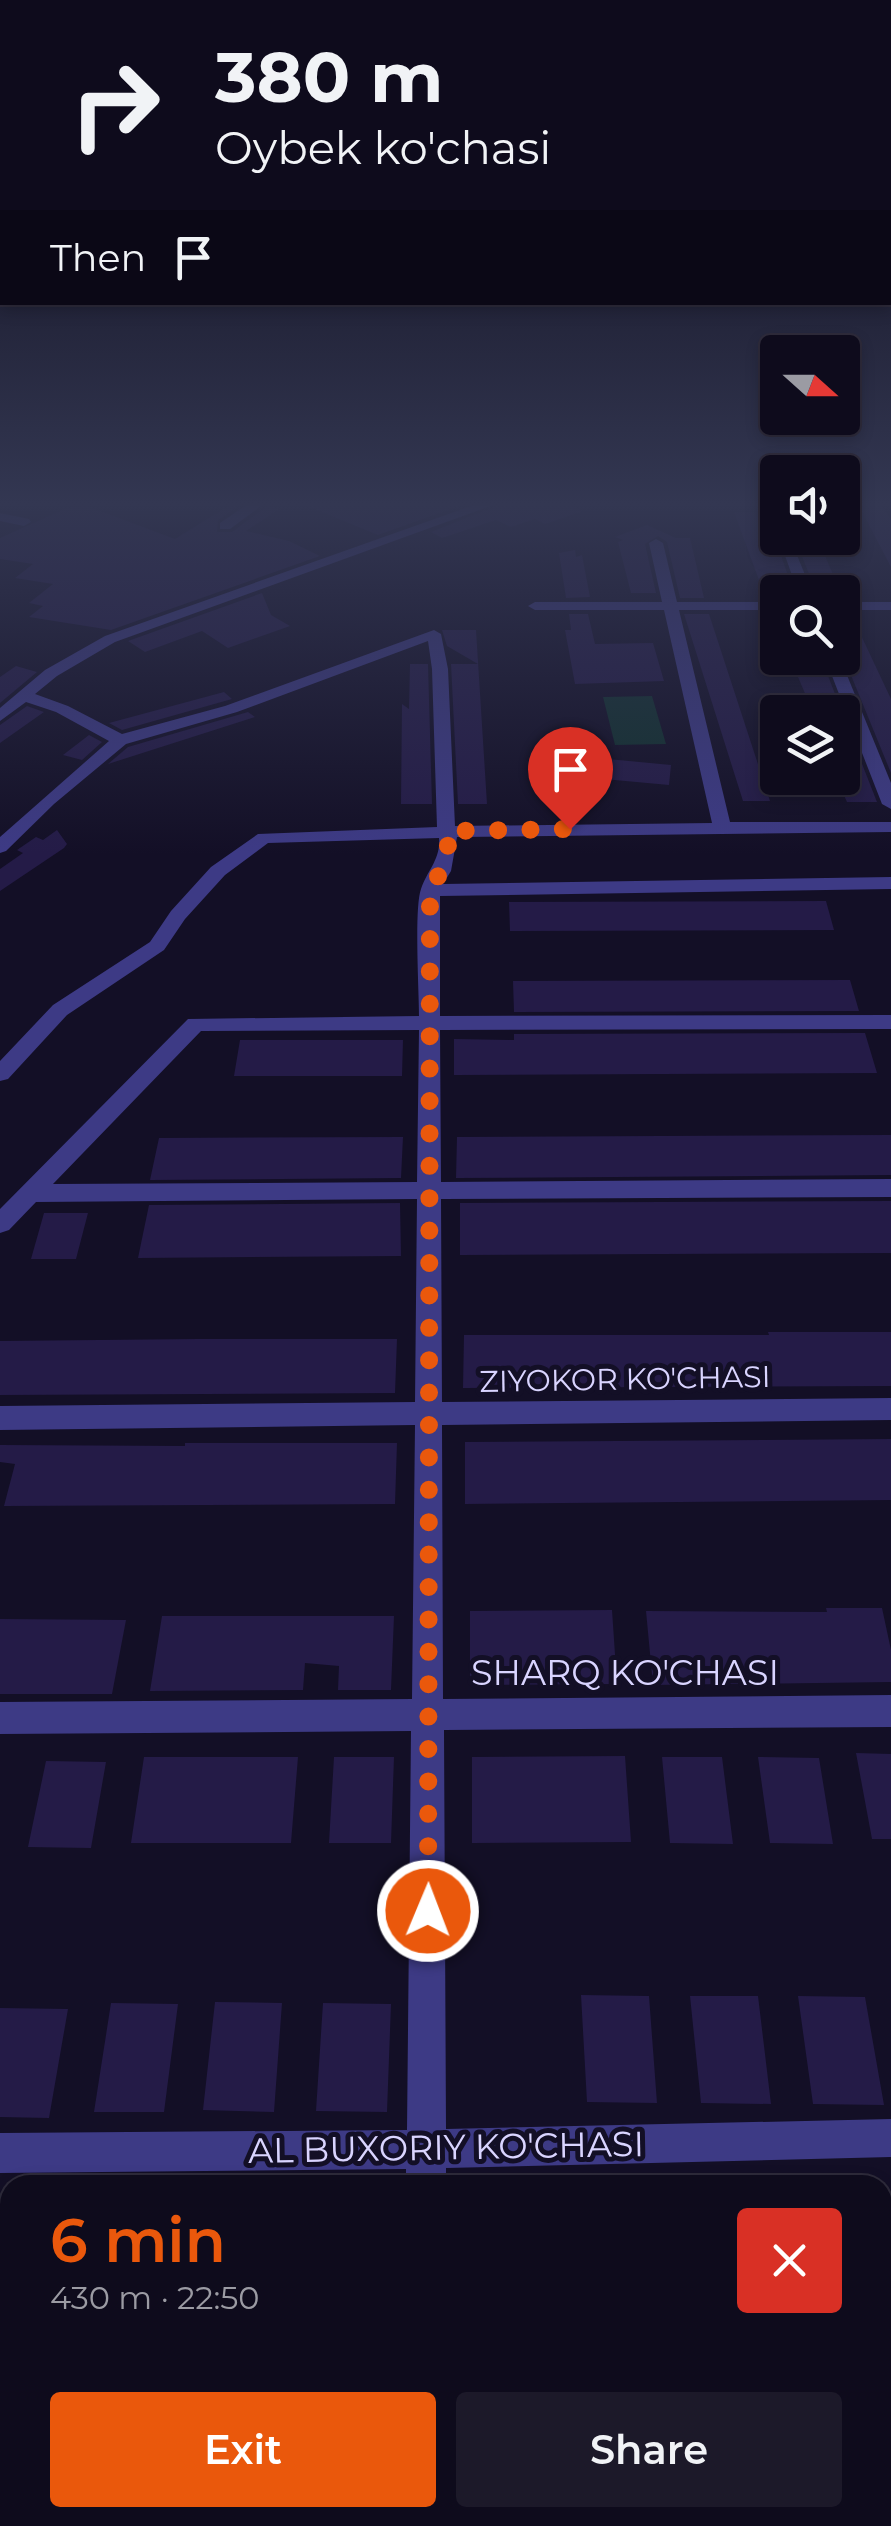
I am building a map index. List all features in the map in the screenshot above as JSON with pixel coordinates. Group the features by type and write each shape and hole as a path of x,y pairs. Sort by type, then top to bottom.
{"street":[{"path":"0,716 51,674 110,639 169,618"},
{"path":"673,618 723,830"},
{"path":"0,847 48,800 120,740 231,709 434,634 440,669 443,802 449,846 442,871 430,890 426,2167"},
{"path":"839,675 891,804"},
{"path":"24,696 62,708 120,740"},
{"path":"0,1074 60,1010 157,946 178,915 218,871 264,838 448,831 891,828"},
{"path":"430,890 891,883"},
{"path":"0,1224 196,1024 891,1022"},
{"path":"31,1193 891,1188"},
{"name":"ZIYOKOR KO'CHASI","path":"0,1418 891,1409"},
{"name":"SHARQ KO'CHASI","path":"0,1718 891,1711"},
{"name":"AL BUXORIY KO'CHASI","path":"0,2153 426,2167 891,2138"}],"green space":[{"path":"652,696 666,744 615,745 603,697"}],"building":[{"path":"35,618 145,618 111,630"},
{"path":"193,618 276,618 290,626 228,648 202,631 145,652 128,641"},
{"path":"569,618 589,618 595,644 653,643 664,681 575,684 565,630 571,630"},
{"path":"685,618 710,618 760,770 760,795 768,795 770,801 743,801"},
{"path":"442,630 476,630 487,804 458,804 451,664 478,664 447,646"},
{"path":"860,633 891,699 891,773 860,695 851,675 860,675"},
{"path":"410,664 428,664 432,804 401,804 402,704 409,709"},
{"path":"16,666 37,672 0,703 0,677"},
{"path":"797,675 828,675 835,695 806,695"},
{"path":"224,692 232,699 122,730 109,723"},
{"path":"27,706 44,712 0,743 0,725"},
{"path":"248,712 255,717 108,764 128,747"},
{"path":"89,735 102,742 82,760 63,755"},
{"path":"587,757 671,765 669,785 582,777"},
{"path":"860,759 877,802 847,802 844,795 860,795"},
{"path":"57,830 67,844 64,848 0,891 0,869 23,853 17,850 36,837 43,840"},
{"path":"826,901 834,930 510,931 509,902"},
{"path":"850,980 859,1011 514,1012 513,981"},
{"path":"865,1033 877,1073 454,1075 454,1039 514,1040 514,1034"},
{"path":"240,1040 403,1040 402,1076 234,1076"},
{"path":"891,1135 891,1175 456,1178 457,1137"},
{"path":"403,1137 401,1178 150,1180 159,1138"},
{"path":"891,1201 891,1253 460,1255 460,1203"},
{"path":"400,1203 401,1256 138,1258 149,1205"},
{"path":"44,1213 88,1213 76,1259 31,1259"},
{"path":"768,1332 891,1332 891,1386 463,1388 464,1335 769,1335"},
{"path":"397,1339 395,1393 0,1395 0,1341"},
{"path":"891,1439 891,1500 465,1504 465,1442"},
{"path":"397,1443 395,1504 4,1506 15,1464 0,1462 0,1445"},
{"path":"826,1608 882,1608 891,1650 891,1682 653,1685 646,1611 827,1612"},
{"path":"612,1610 617,1684 470,1685 470,1611"},
{"path":"162,1616 394,1616 391,1690 338,1690 339,1666 305,1663 303,1690 150,1691"},
{"path":"0,1619 126,1620 112,1694 0,1694"},
{"path":"856,1753 891,1754 891,1839 872,1839"},
{"path":"625,1756 631,1842 472,1843 472,1757"},
{"path":"144,1757 298,1757 291,1843 131,1843"},
{"path":"334,1757 394,1757 391,1843 329,1843"},
{"path":"662,1757 722,1757 733,1844 670,1843"},
{"path":"758,1757 819,1758 833,1844 770,1843"},
{"path":"46,1761 106,1762 91,1848 28,1847"},
{"path":"581,1995 649,1996 657,2103 587,2102"},
{"path":"690,1996 758,1996 771,2104 701,2103"},
{"path":"798,1996 865,1997 884,2105 813,2104"},
{"path":"215,2002 282,2003 274,2112 203,2110"},
{"path":"111,2003 178,2004 164,2112 94,2112"},
{"path":"323,2003 391,2004 387,2112 316,2111"},
{"path":"0,2008 68,2009 49,2118 0,2117"}],"route":[{"path":"428,1911 430,890 442,871 449,846 448,831 570,829"}]}
